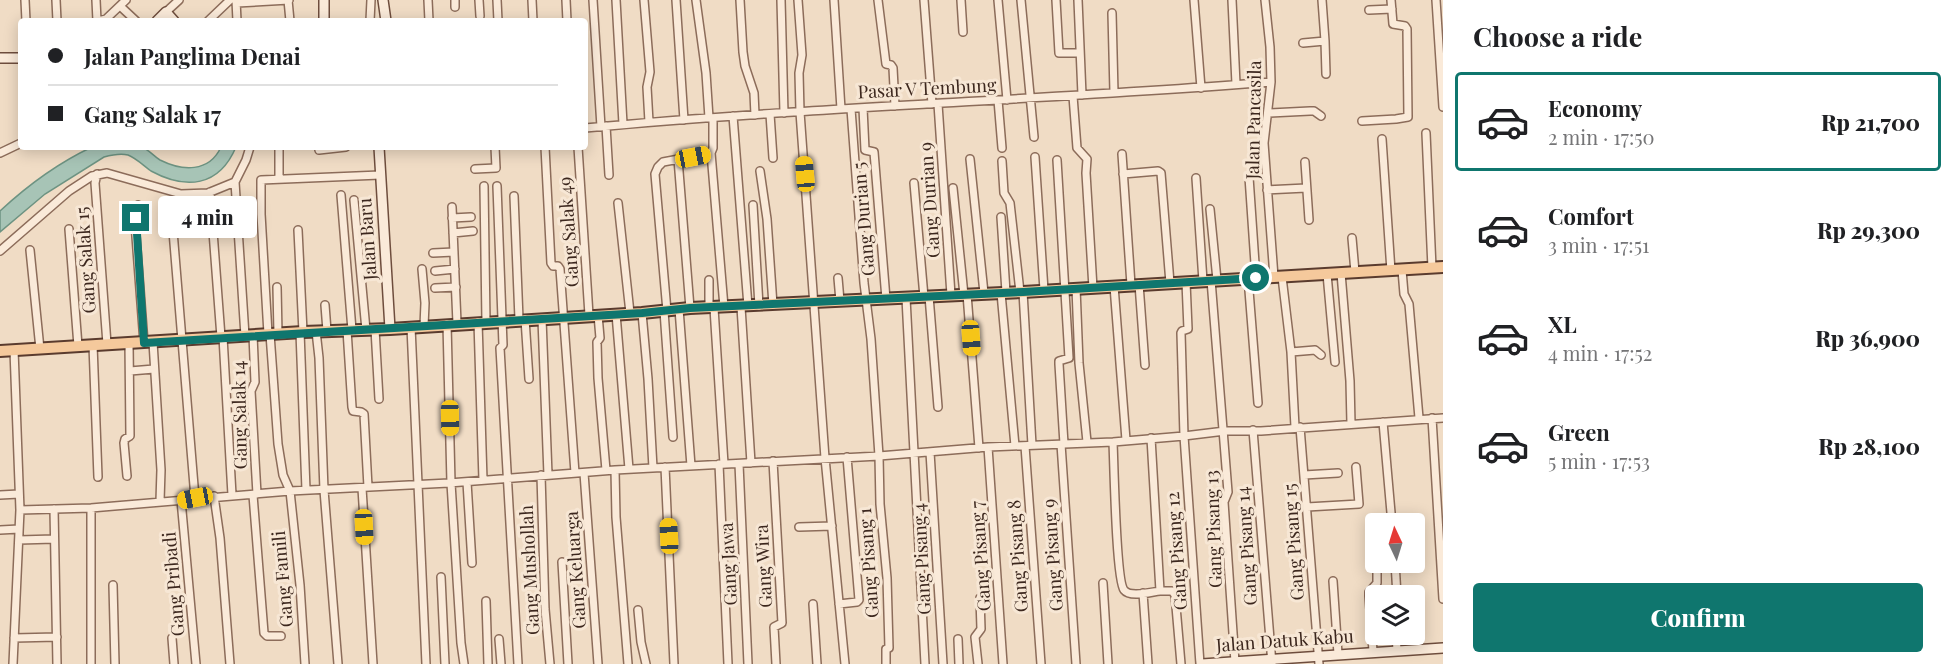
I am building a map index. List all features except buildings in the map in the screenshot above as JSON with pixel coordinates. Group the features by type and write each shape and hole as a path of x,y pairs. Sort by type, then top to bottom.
{"main road":[{"path":"0,351 301,332 390,329 685,309 1022,292 1437,267"}],"street":[{"path":"25,0 26,18"},
{"path":"56,0 57,18"},
{"path":"96,0 98,18"},
{"path":"160,18 179,0"},
{"path":"212,18 234,1 288,0 290,18"},
{"path":"324,0 324,18"},
{"path":"370,18 371,0"},
{"path":"383,0 386,18"},
{"path":"428,0 429,18"},
{"path":"479,0 480,16"},
{"path":"497,0 498,18"},
{"path":"532,0 533,18"},
{"path":"566,0 567,18"},
{"path":"593,0 609,175"},
{"path":"616,0 623,124"},
{"path":"644,0 650,72 646,90 650,122"},
{"path":"676,0 684,120"},
{"path":"696,0 713,148 711,153 728,664"},
{"path":"740,0 743,52 754,93 755,115"},
{"path":"781,0 784,113"},
{"path":"798,0 802,56 799,73 800,112 825,458 845,664"},
{"path":"834,0 841,109"},
{"path":"878,0 886,64 891,65 892,68 896,106"},
{"name":"Gang Durian 9","path":"924,0 951,295"},
{"path":"961,0 963,32"},
{"path":"998,0 1007,100"},
{"path":"1021,0 1034,137"},
{"path":"1056,0 1059,54 1079,53"},
{"path":"1078,0 1082,95"},
{"path":"1194,0 1201,88"},
{"path":"1232,0 1236,84"},
{"name":"Jalan Pancasila","path":"1265,0 1271,82 1264,143 1267,190 1278,277 1291,352"},
{"path":"1322,0 1326,74"},
{"path":"1362,120 1396,120 1408,117 1407,29 1405,26 1393,24 1391,0"},
{"path":"1436,0 1443,107"},
{"path":"234,1 237,18"},
{"path":"107,18 123,3 134,18"},
{"path":"1369,10 1392,9"},
{"path":"166,12 171,18"},
{"path":"1112,13 1114,93"},
{"path":"1303,44 1325,41"},
{"path":"0,58 18,58"},
{"name":"Pasar V Tembung","path":"588,128 733,116 1271,82"},
{"path":"1073,96 1077,148 1087,159 1093,288"},
{"path":"998,100 1002,148"},
{"name":"Gang Durian 5","path":"863,108 865,149 874,152 886,299"},
{"name":"Gang Pisang 1","path":"851,109 887,578 889,648 886,649 886,664"},
{"path":"1269,112 1310,111 1321,116"},
{"path":"770,114 773,158"},
{"path":"733,116 750,306"},
{"path":"1426,134 1437,267"},
{"path":"1382,139 1397,270 1409,304 1419,418"},
{"path":"0,153 18,144"},
{"path":"0,251 69,191 96,174 107,174 181,194 198,195 235,182 249,150"},
{"path":"279,150 279,179"},
{"name":"Jalan Baru","path":"379,150 390,329"},
{"path":"475,169 496,168 495,150"},
{"path":"545,150 551,263 560,269 575,473"},
{"name":"Gang Salak 49","path":"578,150 593,315 600,338 597,342 598,378 606,471"},
{"path":"673,437 655,174 663,162 711,153"},
{"path":"1122,154 1145,365"},
{"path":"1035,157 1044,290"},
{"path":"678,159 691,466"},
{"path":"970,159 984,293"},
{"name":"Gang Pisang 8","path":"1002,160 1004,194 1010,203 1022,292 1028,446 1041,664"},
{"path":"1056,160 1087,442"},
{"path":"1305,162 1309,220"},
{"path":"760,171 767,219 773,305"},
{"path":"1123,174 1158,171 1161,173 1170,283"},
{"name":"Gang Salak 15","path":"96,174 107,344"},
{"path":"272,334 261,214 261,180 380,175"},
{"path":"1249,177 1258,403"},
{"path":"1196,178 1210,280"},
{"name":"Gang Salak 14","path":"235,182 255,382 251,391 264,633 267,636 281,636"},
{"path":"914,183 938,407"},
{"path":"483,480 484,186"},
{"path":"497,186 503,345 500,348 518,664"},
{"path":"953,188 966,295 979,448"},
{"path":"1267,190 1306,188"},
{"path":"210,192 232,495"},
{"path":"341,195 350,330 352,408 353,411 364,414 373,664"},
{"path":"514,196 522,319 530,379"},
{"path":"354,201 379,399"},
{"path":"618,203 630,313"},
{"path":"138,205 135,223 148,342 154,369 161,470 160,501"},
{"path":"751,463 750,306 753,205"},
{"path":"195,498 173,231 177,217 211,206"},
{"path":"452,207 456,287 452,324 451,483 464,664"},
{"path":"1210,208 1210,280"},
{"path":"452,219 471,217"},
{"path":"1001,217 1015,446"},
{"path":"69,229 78,346"},
{"path":"298,230 306,490"},
{"path":"453,233 473,231"},
{"path":"1352,238 1355,273"},
{"path":"30,250 40,349"},
{"path":"434,253 454,252"},
{"path":"423,269 424,326"},
{"path":"435,270 455,269"},
{"path":"1341,273 1350,381 1351,424"},
{"path":"1327,274 1335,362"},
{"path":"838,278 840,301"},
{"path":"709,280 716,308"},
{"name":"Gang Pisang 13","path":"1210,280 1225,431 1228,492 1224,502 1235,662"},
{"name":"Gang Pisang 12","path":"1186,282 1188,328 1181,333 1184,436 1201,664"},
{"path":"1114,286 1126,440"},
{"path":"272,334 277,287"},
{"path":"435,288 456,287"},
{"name":"Gang Pisang 9","path":"1071,289 1069,358 1059,361 1076,664"},
{"path":"906,298 925,664"},
{"path":"325,305 319,358 324,490 338,664"},
{"path":"642,313 653,468"},
{"path":"616,314 629,469"},
{"name":"Gang Mushollah","path":"542,318 545,609 550,664"},
{"path":"411,327 426,664"},
{"name":"Gang Famili","path":"272,334 278,444 283,475 290,491 300,585 305,664"},
{"path":"127,476 124,443 125,439 130,436 129,343"},
{"path":"93,345 98,477"},
{"path":"13,664 20,510 14,350"},
{"path":"1291,352 1315,350 1321,354"},
{"name":"Gang Pisang 15","path":"1291,352 1307,507 1318,660"},
{"path":"130,371 154,369"},
{"path":"1432,418 1443,599"},
{"path":"20,510 91,508 214,496 467,482 506,477 629,469 879,456 988,447 1113,442 1225,431 1443,418"},
{"path":"1383,422 1391,513"},
{"name":"Gang Pisang 14","path":"1253,430 1271,661"},
{"path":"1151,438 1160,591"},
{"path":"1113,442 1118,562 1122,586 1130,594 1174,592 1181,664"},
{"name":"Gang Pisang 7","path":"988,447 1003,664"},
{"name":"Gang Pisang 4","path":"930,452 942,664"},
{"path":"839,604 859,600 848,457"},
{"name":"Gang Wira","path":"773,461 782,623 774,627 776,664"},
{"name":"Gang Jawa","path":"739,464 748,664"},
{"path":"665,467 674,664"},
{"path":"1307,507 1359,504 1356,467"},
{"path":"615,470 616,517 628,664"},
{"name":"Gang Keluarga","path":"584,473 598,664"},
{"path":"1304,475 1338,473"},
{"path":"467,482 472,562"},
{"path":"0,495 20,494"},
{"path":"214,496 220,538 230,664"},
{"name":"Gang Pribadi","path":"181,500 196,664"},
{"path":"91,508 91,664"},
{"path":"54,509 57,664"},
{"path":"799,527 832,526"},
{"path":"0,530 19,529"},
{"path":"19,540 54,539"},
{"path":"562,562 568,664"},
{"path":"1373,651 1369,592 1377,583 1377,573"},
{"path":"441,577 445,664"},
{"path":"1333,581 1338,654"},
{"path":"1103,583 1108,664"},
{"path":"113,585 115,664"},
{"path":"1143,593 1148,664"},
{"path":"978,664 975,637 981,629 980,598"},
{"path":"486,601 488,664"},
{"path":"813,604 817,664"},
{"path":"638,610 646,664"},
{"path":"14,638 57,637"},
{"path":"172,638 174,664"},
{"path":"499,639 501,664"},
{"path":"958,639 959,664"},
{"path":"1396,645 1396,650"},
{"name":"Jalan Datuk Kabu","path":"1201,664 1318,660 1338,654 1443,648"}],"shaded area":[{"path":"86,150 148,150 168,164 186,168 210,162 219,150 234,150 229,160 211,177 189,182 164,177 128,155 104,157 45,194 0,232 0,211 21,192 67,160"}],"route":[{"path":"136,218 144,343 642,313 690,308 1256,278"}]}
